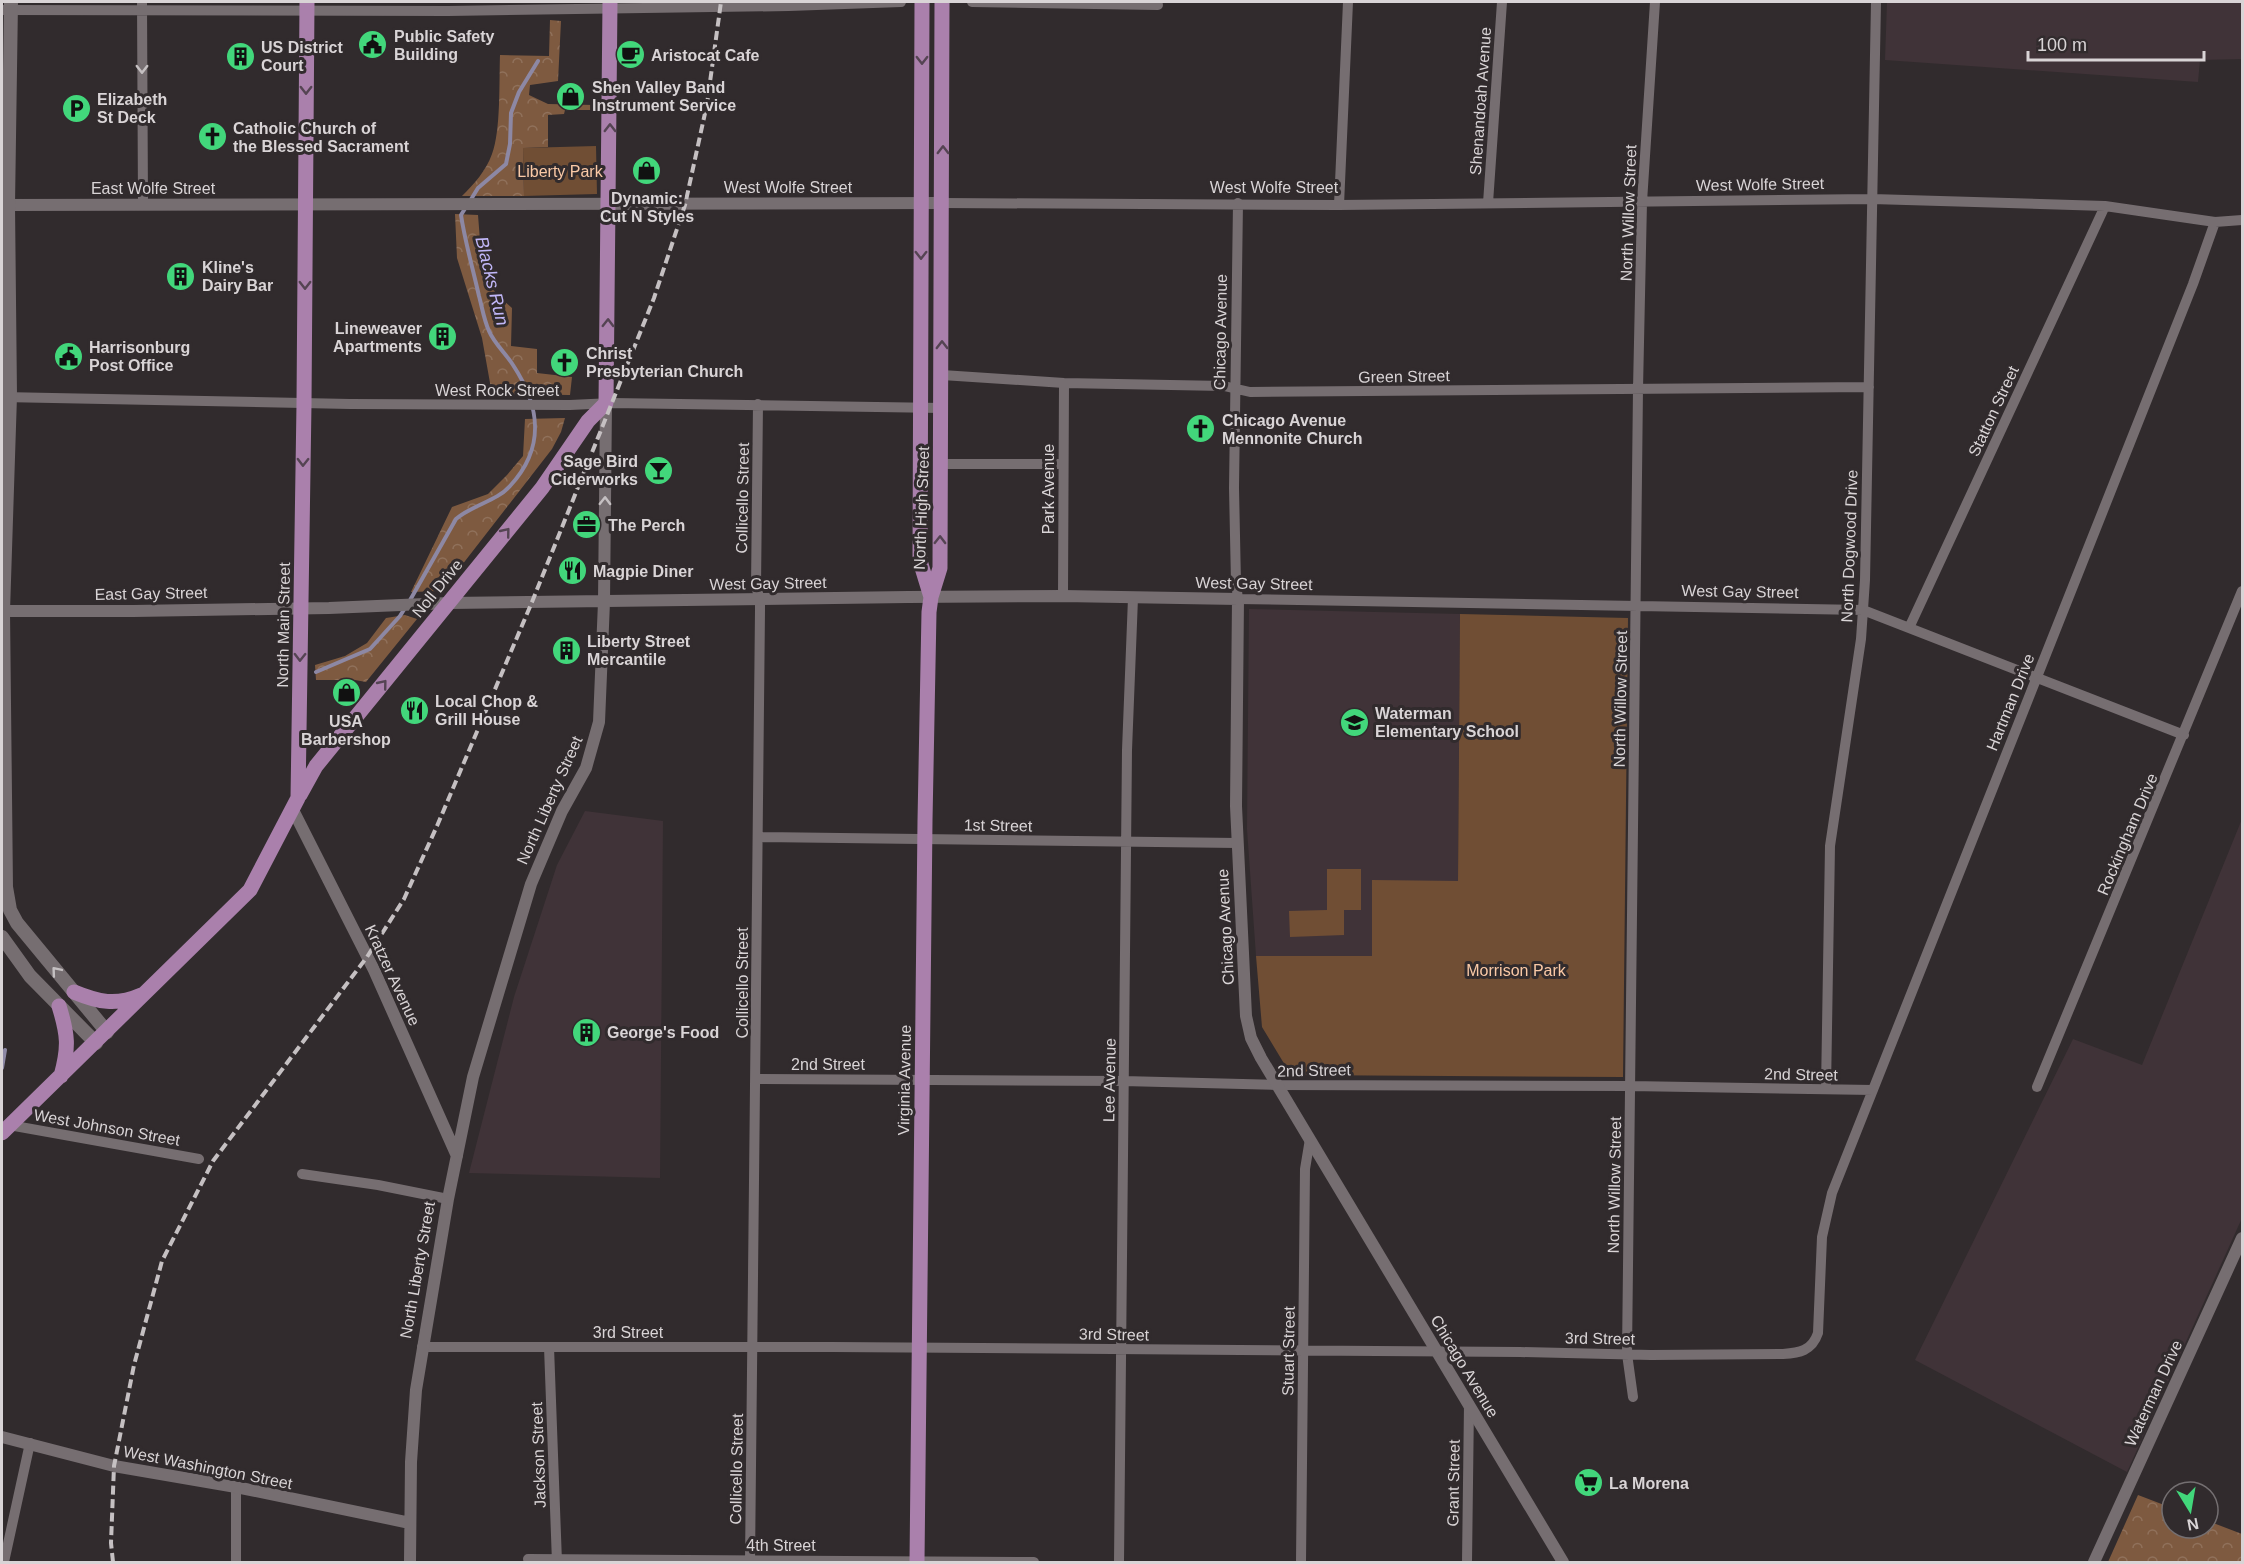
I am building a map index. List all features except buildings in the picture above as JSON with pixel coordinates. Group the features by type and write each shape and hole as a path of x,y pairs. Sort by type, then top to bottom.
{"main road":[{"name":"North High Street","path":"922,2 920,561 930,597"},
{"name":"North High Street","path":"930,597 940,568 942,2"},
{"name":"North Liberty Street","path":"606,402 610,205 610,5"},
{"name":"North Main Street","path":"5,1129 96,1043 250,890 295,804 301,608 307,6"},
{"path":"8,7 5,205 6,397 2,611 6,887 10,910 17,923 107,1032"},
{"name":"Noll Drive","path":"295,804 316,766 542,488 588,421 606,402"},
{"name":"Virginia Avenue","path":"917,1562 930,597"},
{"path":"2,937 17,961 96,1043"},
{"path":"74,992 92,1000 115,1002 131,999 149,991"},
{"path":"59,1006 68,1040 67,1055 61,1076"}],"street":[{"path":"8,7 307,6 448,11 610,5 789,6 901,2"},
{"path":"972,2 1158,4"},
{"path":"1339,204 1348,2"},
{"name":"Shenandoah Avenue","path":"1488,203 1502,2"},
{"name":"North Willow Street","path":"1633,1397 1627,1354 1638,389 1642,202 1655,2"},
{"name":"North Dogwood Drive","path":"1826,1089 1830,846 1863,610 1876,2"},
{"path":"142,6 143,205"},
{"name":"West Wolfe Street","path":"305,204 1339,204 1872,200 2105,206 2215,222 2242,220"},
{"name":"Chicago Avenue","path":"1238,203 1234,488 1238,599 1237,843 1247,1022 1256,1050 1563,1563"},
{"name":"East Wolfe Street","path":"5,205 305,204"},
{"name":"Statton Street","path":"1909,628 2105,206"},
{"name":"Hartman Drive","path":"1804,1351 1812,1346 1818,1334 1822,1237 1832,1194 2193,284 2215,222"},
{"name":"Green Street","path":"942,375 1064,383 1224,386 1250,392 1869,387"},
{"name":"Park Avenue","path":"1063,596 1064,383"},
{"name":"West Rock Street","path":"6,397 304,404 544,405 606,402 942,408"},
{"name":"North Liberty Street","path":"410,1563 412,1452 416,1390 448,1199 473,1077 531,884 562,811 586,768 596,738 601,704 606,402"},
{"name":"Collicello Street","path":"750,1561 760,599 756,587 758,405"},
{"path":"942,465 1063,464"},
{"name":"Rockingham Drive","path":"2037,1087 2242,591"},
{"name":"West Gay Street","path":"301,608 449,603 1063,596 1863,610 2184,735"},
{"name":"Lee Avenue","path":"1119,1563 1127,750 1133,598"},
{"name":"East Gay Street","path":"2,611 301,608"},
{"name":"Kratzer Avenue","path":"295,804 374,970 457,1156"},
{"name":"1st Street","path":"758,837 1237,843"},
{"name":"2nd Street","path":"756,1079 1873,1090"},
{"name":"West Johnson Street","path":"5,1129 199,1159"},
{"name":"Stuart Street","path":"1301,1563 1305,1169 1311,1139"},
{"path":"302,1174 378,1185 448,1199"},
{"name":"Waterman Drive","path":"2094,1563 2242,1238"},
{"name":"3rd Street","path":"422,1347 753,1346 1627,1354 1783,1354 1804,1351"},
{"name":"Jackson Street","path":"549,1347 557,1561"},
{"name":"Grant Street","path":"1467,1563 1469,1404"},
{"name":"West Washington Street","path":"2,1437 114,1466 236,1487 410,1523"},
{"path":"4,1563 30,1443"},
{"path":"236,1487 236,1563"},
{"name":"4th Street","path":"528,1559 1034,1563"}],"shaded area":[{"path":"1887,2 2242,2 2242,59 2200,60 2198,82 1885,60"},
{"name":"Waterman Elementary School","path":"1249,609 1460,614 1458,881 1372,956 1256,956 1247,829"},
{"path":"585,811 663,821 660,1178 469,1173 514,997 557,865"},
{"path":"2242,819 2242,1218 2127,1472 1915,1360 2073,1039 2142,1065"}],"green space":[{"path":"550,20 561,21 558,81 530,85 529,95 548,104 593,105 593,110 565,110 564,114 548,115 548,147 523,148 524,196 462,196 483,172 495,144 500,55 549,56"},
{"name":"Liberty Park","path":"596,146 597,194 524,196 523,148"},
{"path":"455,214 478,215 482,266 496,294 512,308 511,346 537,349 537,373 572,377 570,395 492,394 482,338 457,258"},
{"path":"565,418 552,449 441,591 411,592 452,507 488,494 523,456 525,419"},
{"name":"Morrison Park","path":"1460,614 1628,618 1623,1077 1291,1075 1262,1027 1256,956 1372,956 1372,880 1458,881"},
{"path":"405,615 417,619 366,682 316,680 315,665 345,656 367,643 386,618"},
{"path":"1327,869 1361,869 1361,910 1344,910 1344,935 1290,937 1289,911 1327,910"},
{"path":"2138,1495 2160,1503 2160,1540 2220,1540 2220,1526 2242,1534 2242,1562 2108,1562"}],"waterway":[{"name":"Blacks Run","path":"470,201 478,188 506,164 510,144 511,113 519,92 538,61"},
{"name":"Blacks Run","path":"409,602 456,519 505,491 522,471 534,441 535,426 529,396 513,365 491,335 484,318 461,215 466,207"},
{"name":"Blacks Run","path":"316,672 370,649 405,608"},
{"name":"Blacks Run","path":"2,1068 5,1050"}],"railway":[{"path":"113,1562 111,1543 114,1466 134,1365 162,1261 213,1161 367,957 404,899 437,826 532,602 654,298 685,205 707,104 721,2"}],"place":[{"name":"Public Safety Building","path":"373,45"},
{"name":"Aristocat Cafe","path":"630,55"},
{"name":"US District Court","path":"240,56"},
{"name":"Shen Valley Band Instrument Service","path":"571,96"},
{"name":"Elizabeth St Deck","path":"76,108"},
{"name":"Catholic Church of the Blessed Sacrament","path":"212,137"},
{"name":"Dynamic: Cut N Styles","path":"647,170"},
{"name":"Kline's Dairy Bar","path":"181,276"},
{"name":"Lineweaver Apartments","path":"443,337"},
{"name":"Harrisonburg Post Office","path":"68,356"},
{"name":"Christ Presbyterian Church","path":"565,362"},
{"name":"Chicago Avenue Mennonite Church","path":"1201,429"},
{"name":"Sage Bird Ciderworks","path":"659,470"},
{"name":"The Perch","path":"587,525"},
{"name":"Magpie Diner","path":"572,571"},
{"name":"Liberty Street Mercantile","path":"566,650"},
{"name":"USA Barbershop","path":"346,693"},
{"name":"Local Chop & Grill House","path":"414,710"},
{"name":"Waterman Elementary School","path":"1354,722"},
{"name":"George's Food","path":"586,1032"},
{"name":"La Morena","path":"1588,1483"}]}
